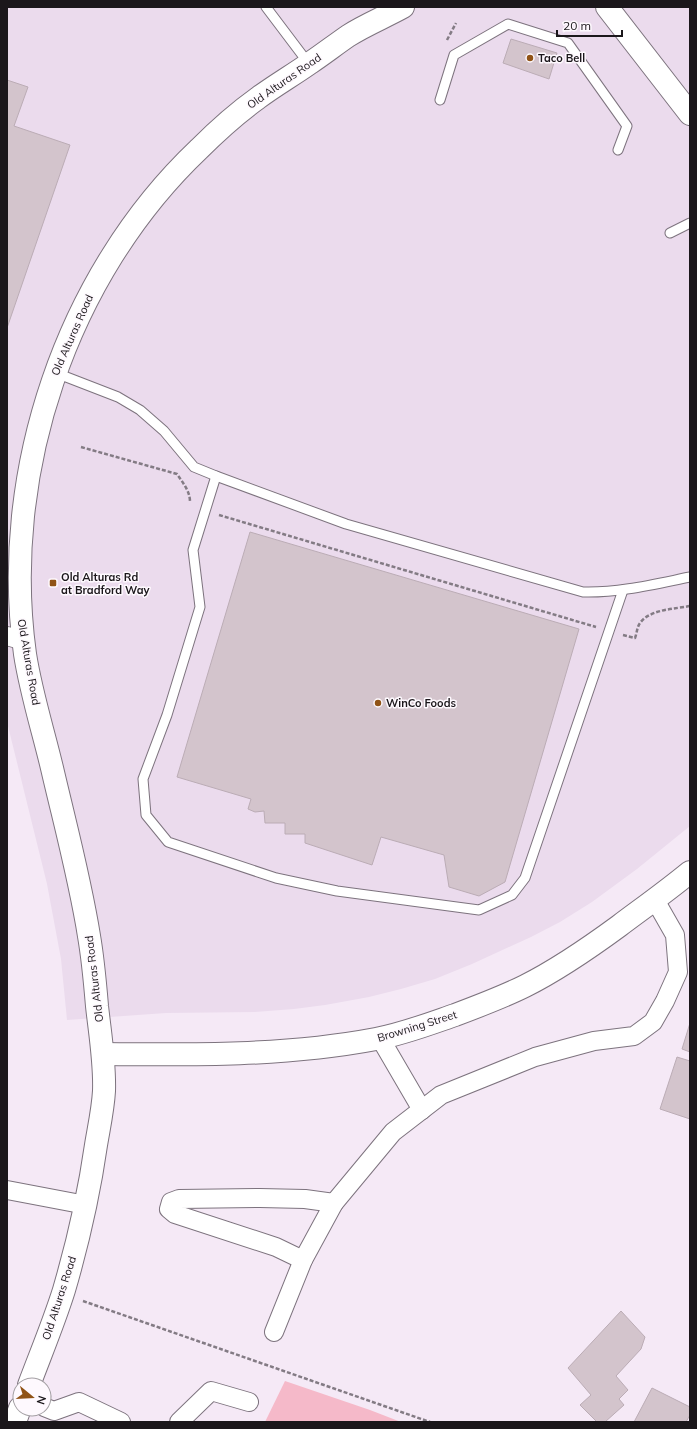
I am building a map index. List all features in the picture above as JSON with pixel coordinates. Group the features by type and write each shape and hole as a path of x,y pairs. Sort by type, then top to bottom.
{"main road":[{"name":"Old Alturas Road","path":"32,1377 62,1294 86,1205 103,1098 103,1054 90,939 85,911 37,710 26,657 15,639 20,622 19,566 24,500 27,476 35,440 55,373 73,328 103,271 129,231 149,205 196,152 258,98 349,36 403,7"},
{"path":"607,7 690,114"},
{"name":"Browning Street","path":"103,1054 184,1055 311,1049 380,1038 428,1025 489,1002 525,986 559,967 589,948 655,900 690,872"}],"street":[{"path":"274,1332 303,1260 334,1203 393,1132 441,1095 535,1057 594,1041 634,1036 653,1022 665,1001 678,972 675,935 655,900"},
{"path":"380,1038 422,1110"},
{"path":"7,1190 86,1205"},
{"path":"303,1260 276,1247 175,1214 169,1209 171,1202 179,1199 260,1198 305,1199 334,1203"},
{"path":"179,1422 211,1391 249,1402"},
{"path":"52,1413 79,1402 121,1422"}],"lane":[{"path":"266,7 309,64"},
{"path":"440,100 454,54 508,24 568,43 627,126 618,150"},
{"path":"670,233 690,223"},
{"path":"55,373 118,397 140,410 164,431 194,467 346,524 583,592 598,593 623,590 690,577"},
{"path":"216,476 193,550 200,607 167,715 143,779 146,815 168,842 276,878 337,891 479,910 512,895 525,878 623,590"}],"path":[{"path":"81,447 177,474 190,495 190,505 519,604"},
{"path":"62,1294 430,1422"}],"shaded area":[{"path":"7,7 690,7 690,826 637,869 592,902 560,922 531,937 472,964 435,979 369,997 325,1005 255,1012 166,1013 67,1020 61,959 47,884 7,722"},
{"path":"285,1381 370,1410 401,1422 265,1422"}],"building":[{"name":"Taco Bell","path":"511,39 557,53 549,79 503,63"},
{"path":"7,80 28,87 14,126 70,145 7,328"},
{"name":"WinCo Foods","path":"250,532 579,629 505,882 479,896 449,887 444,855 381,837 372,865 305,843 305,834 285,834 285,823 265,823 264,811 255,812 248,809 251,799 177,777"},
{"path":"690,1023 690,1052 682,1049"},
{"path":"677,1057 690,1061 690,1119 660,1109"},
{"path":"621,1311 645,1337 641,1349 616,1376 628,1390 619,1399 624,1405 605,1422 597,1422 580,1405 591,1395 568,1368"},
{"path":"652,1388 690,1407 690,1415 686,1422 634,1422"}],"place":[{"name":"Taco Bell","path":"530,58"},
{"name":"Old Alturas Rd at Bradford Way","path":"53,583"},
{"name":"WinCo Foods","path":"378,703"}]}
